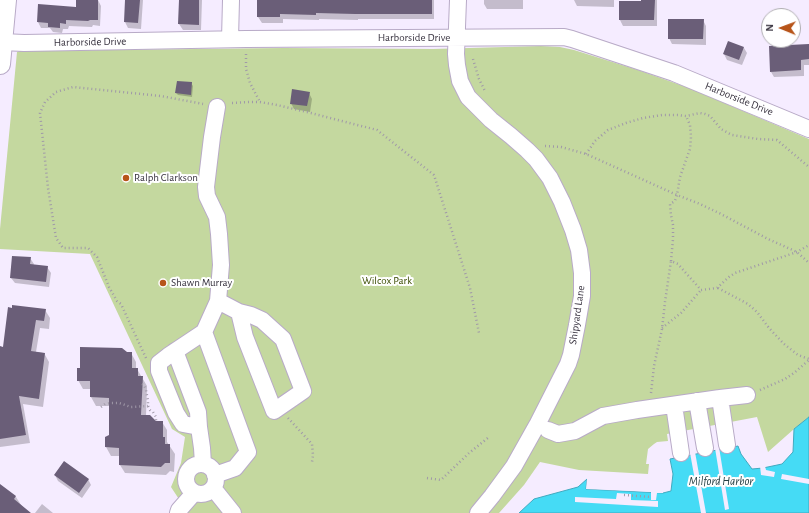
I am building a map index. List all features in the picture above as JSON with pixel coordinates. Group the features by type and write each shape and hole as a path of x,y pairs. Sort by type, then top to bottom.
{"main road":[{"path":"0,64 6,0"}],"street":[{"path":"230,39 231,0"},
{"name":"Shipyard Lane","path":"458,0 464,37 456,54 460,81 468,97 491,120 527,150 536,159 550,178 573,230 579,250 582,273 582,296 576,332 568,364 514,466 478,513"},
{"name":"Harborside Drive","path":"2,42 32,43 230,39 564,37 674,73 809,129"},
{"path":"199,427 183,424 176,413 159,371 159,363 204,332 218,301 221,265 219,234 217,217 207,196 206,186 217,106"},
{"path":"218,301 239,312 262,320 283,339 302,391 274,411 245,337 239,312"},
{"path":"204,332 248,452 235,468 214,481 208,493 194,493 188,487 186,479 188,471 194,465 203,464 211,467 214,481 233,513"},
{"path":"175,351 198,412 203,464"},
{"path":"548,430 558,434 575,432 603,416 649,408 747,395"},
{"path":"720,398 727,445"},
{"path":"697,401 705,448"},
{"path":"674,405 681,453"},
{"path":"178,513 178,510 194,493"}],"path":[{"path":"464,37 486,94"},
{"path":"246,39 246,69 250,83 260,102"},
{"path":"149,362 121,304 116,301 109,287 97,257 88,248 63,248 56,238 48,188 40,113 45,102 56,92 73,86 161,96 217,106 234,103 260,102 377,130 434,174 470,288 479,332"},
{"path":"586,154 595,141 608,130 626,123 662,115 677,114 686,116 700,113 710,116 720,129 732,135 776,140 809,167"},
{"path":"649,408 654,366 662,329 664,302 671,261 673,225 670,204 675,201 680,177 690,149 690,125 686,116"},
{"path":"527,150 537,147 556,146 572,149 586,154 721,214 768,239 798,252 809,263"},
{"path":"718,288 735,273 798,252 809,245"},
{"path":"671,261 678,264 700,290"},
{"path":"662,329 681,313 700,290 718,288 748,304 757,312 784,344 798,355 809,360 785,379 747,395"},
{"path":"142,384 146,390 148,406 156,417 156,421"},
{"path":"101,407 110,403 119,403 131,407 148,406"},
{"path":"281,406 286,416 312,444 312,462"},
{"path":"427,478 441,480 469,453 489,437"},
{"path":"624,495 651,497"}],"green space":[{"name":"Wilcox Park","path":"541,46 560,47 574,50 638,70 689,88 809,139 809,417 768,452 757,417 667,434 668,441 657,442 648,449 646,464 649,464 648,474 579,470 540,462 524,485 499,513 188,513 171,487 181,463 185,437 172,429 90,254 0,249 0,229 17,52 284,48 433,49"}],"water":[{"name":"Milford Harbor","path":"809,417 809,513 519,513 534,499 578,487 587,479 586,489 663,493 671,491 673,474 670,459 738,446 741,454 752,469 782,464 793,452 794,429"}],"pier":[{"path":"719,447 729,509 725,510 715,448"},
{"path":"695,452 706,513 701,513 690,453"},
{"path":"760,466 765,466 766,470 775,472 774,477 761,475"},
{"path":"782,474 809,479 809,484 781,479"},
{"path":"587,479 589,479 588,487 663,491 663,493 657,493 656,500 651,500 651,492 586,489"},
{"path":"617,493 631,494 631,500 658,501 658,507 575,502 575,497 616,499"}],"building":[{"path":"76,0 98,0 98,20 66,20 66,24 60,23 60,28 48,27 48,23 37,22 38,4 76,7"},
{"path":"125,0 140,0 138,23 124,22"},
{"path":"179,0 199,0 199,25 178,24"},
{"path":"257,0 432,0 432,14 316,13 316,15 280,14 280,17 257,17"},
{"path":"655,0 654,20 619,20 619,1"},
{"path":"668,19 704,19 703,39 668,39"},
{"path":"728,41 744,47 739,60 723,54"},
{"path":"801,44 809,44 809,59 801,60 801,70 770,72 769,48 801,48"},
{"path":"177,81 192,82 191,95 175,93"},
{"path":"292,89 310,92 307,106 290,104"},
{"path":"12,256 31,257 30,264 48,266 46,282 10,278"},
{"path":"12,305 46,309 44,321 36,320 31,351 45,353 39,399 19,396 26,435 0,439 0,346 3,347 8,307 12,308"},
{"path":"80,347 122,348 127,352 132,352 132,368 138,368 138,376 143,376 141,415 150,415 156,421 163,421 163,437 165,437 165,444 170,444 170,463 165,463 161,467 119,465 119,448 105,447 105,437 109,435 109,398 90,397 90,381 77,381 77,368 80,368"},
{"path":"64,461 89,479 79,493 54,475"},
{"path":"0,484 16,496 14,499 31,513 0,513"}],"place":[{"name":"Ralph Clarkson","path":"126,178"},
{"name":"Shawn Murray","path":"163,283"}]}
